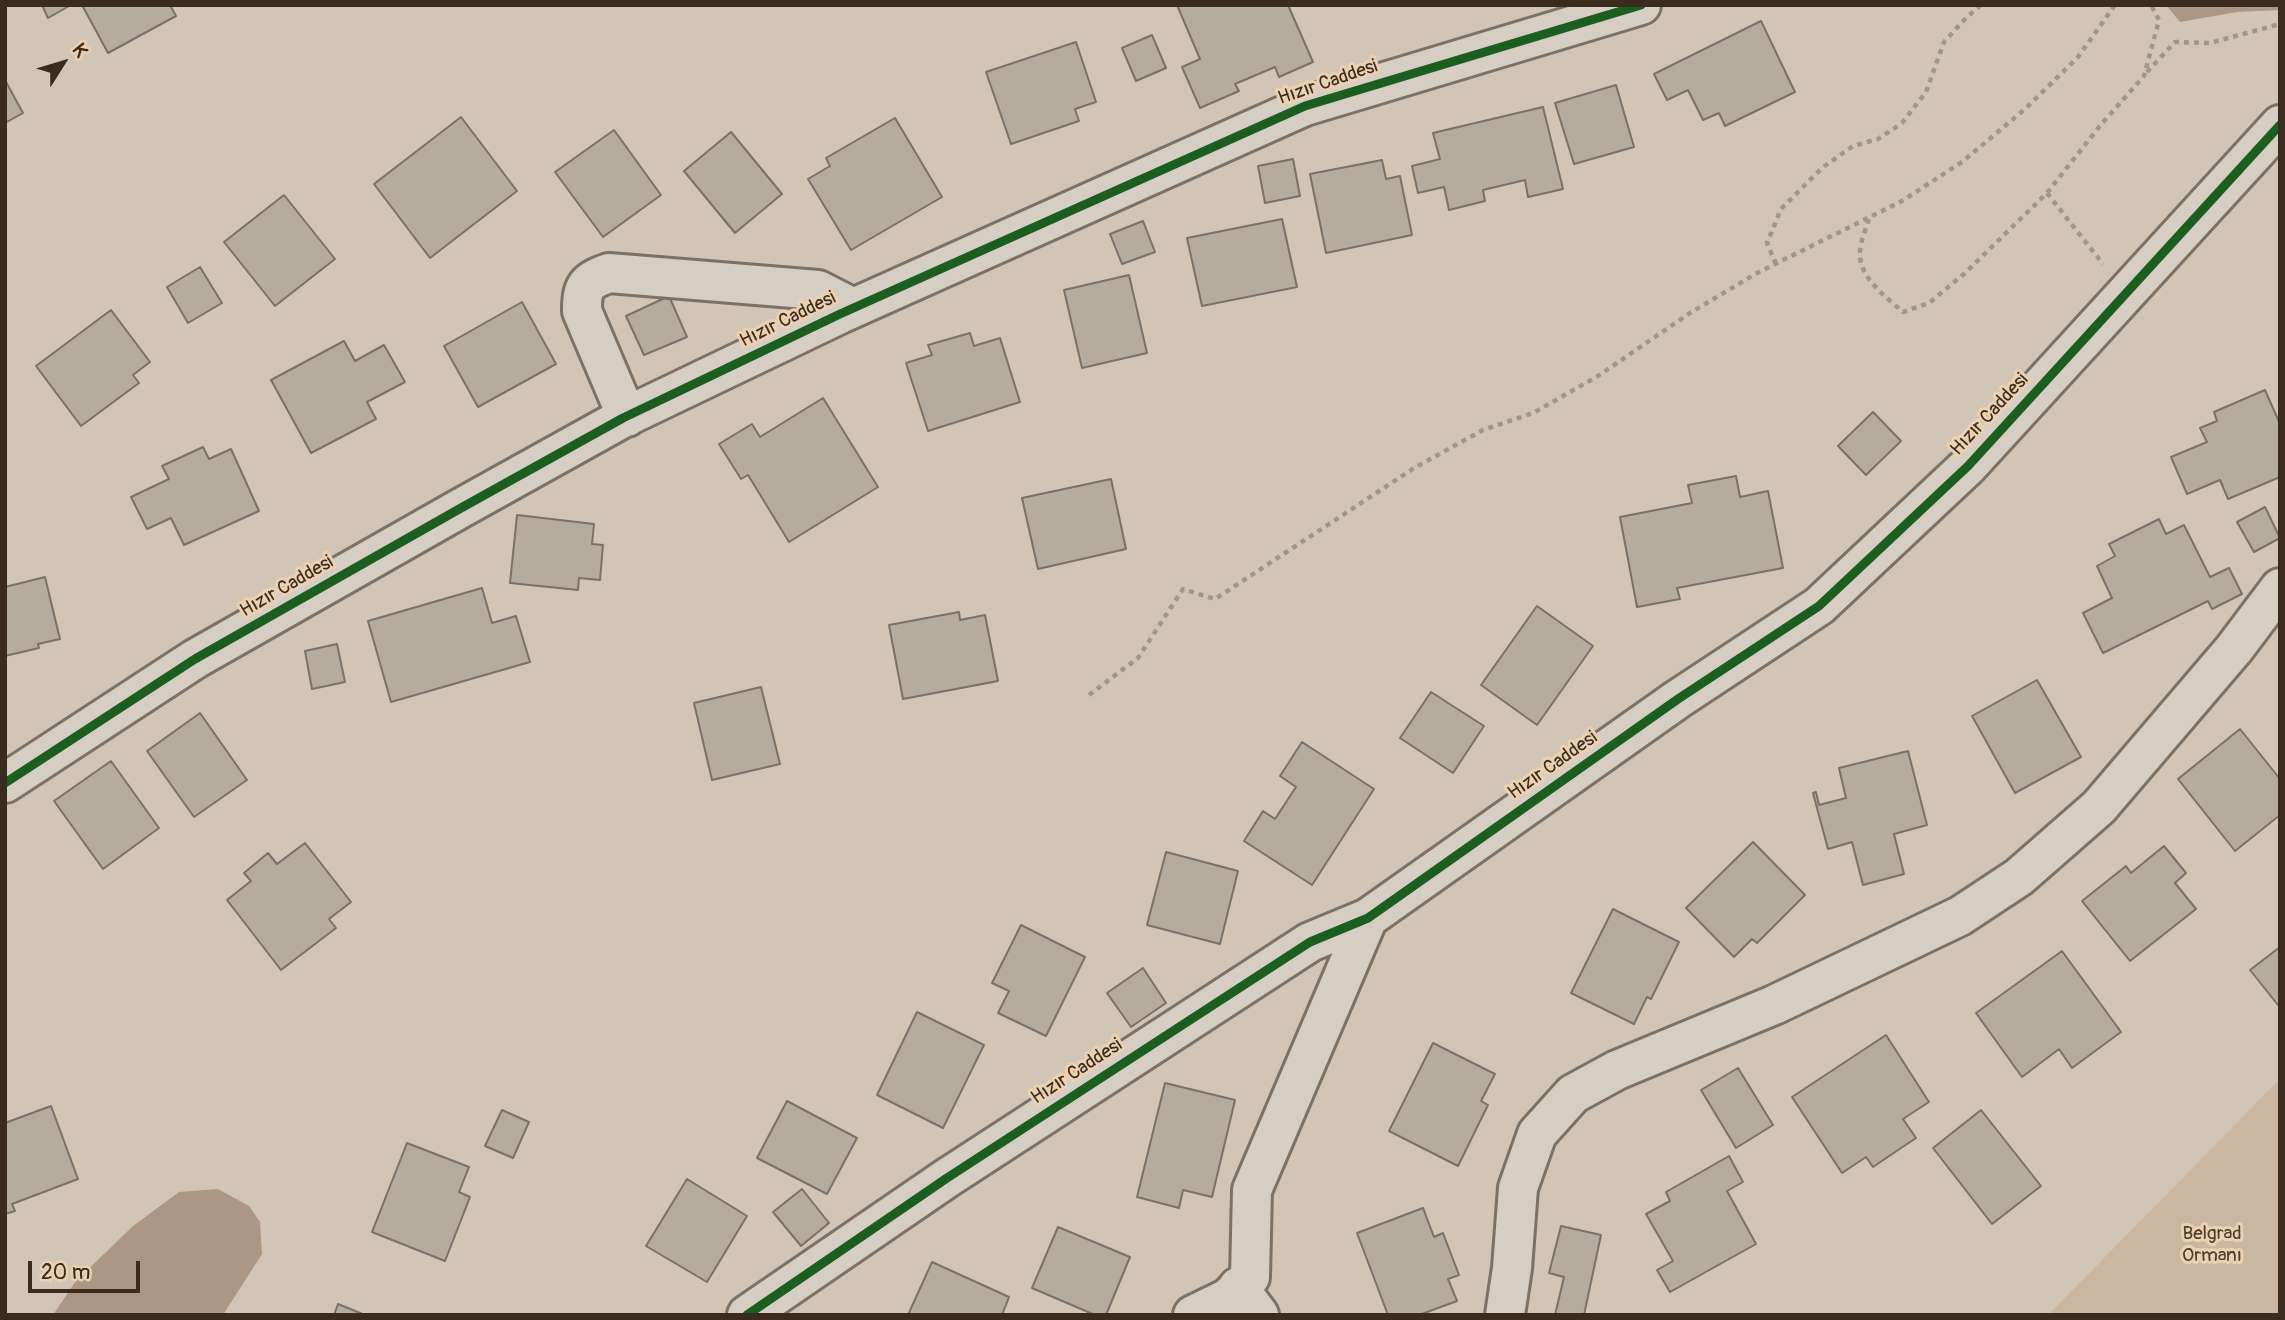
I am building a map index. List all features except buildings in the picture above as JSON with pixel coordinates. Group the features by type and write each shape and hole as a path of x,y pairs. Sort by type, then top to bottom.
{"street":[{"name":"Hızır Caddesi","path":"5,783 195,659 627,417 853,308 1305,106 1641,5"},
{"name":"Hızır Caddesi","path":"747,1315 947,1178 1310,942 1368,918 1678,699 1819,606 1968,466 2280,125"},
{"path":"627,417 582,311 582,293 591,280 609,273 818,290 853,308"},
{"path":"1505,1315 1512,1268 1518,1188 1537,1134 1573,1094 1617,1070 1774,1005 1960,916 2019,877 2099,807 2234,649 2280,588"},
{"path":"1193,1315 1228,1298 1248,1301 1252,1190 1368,918"}],"path":[{"path":"1776,264 1767,243 1781,209 1822,168 1853,146 1878,139 1902,122 1926,92 1944,42 1981,5"},
{"path":"1089,695 1138,658 1183,589 1215,599 1414,468 1483,429 1533,413 1577,389 1690,313 1776,264 1902,201 1962,162 2025,109 2078,57 2115,5"},
{"path":"2144,76 2159,20 2151,5"},
{"path":"1870,218 1860,250 1861,269 1903,312 1929,303 1964,274 2047,193 2099,127 2175,42 2210,43 2280,24"},
{"path":"2047,193 2103,264"}],"green space":[{"name":"Belgrad Ormanı","path":"2280,1079 2280,1315 2048,1315"}],"shaded area":[{"path":"2166,5 2280,5 2280,10 2237,12 2180,22"},
{"path":"218,1189 249,1206 260,1222 262,1254 223,1315 53,1315 75,1282 133,1226 179,1192"}],"cycle path":[{"path":"5,783 195,659 461,508 623,418 840,314 1305,106 1641,5"},
{"path":"747,1315 947,1178 1310,942 1368,918 1678,699 1819,606 1968,466 2280,125"}]}
